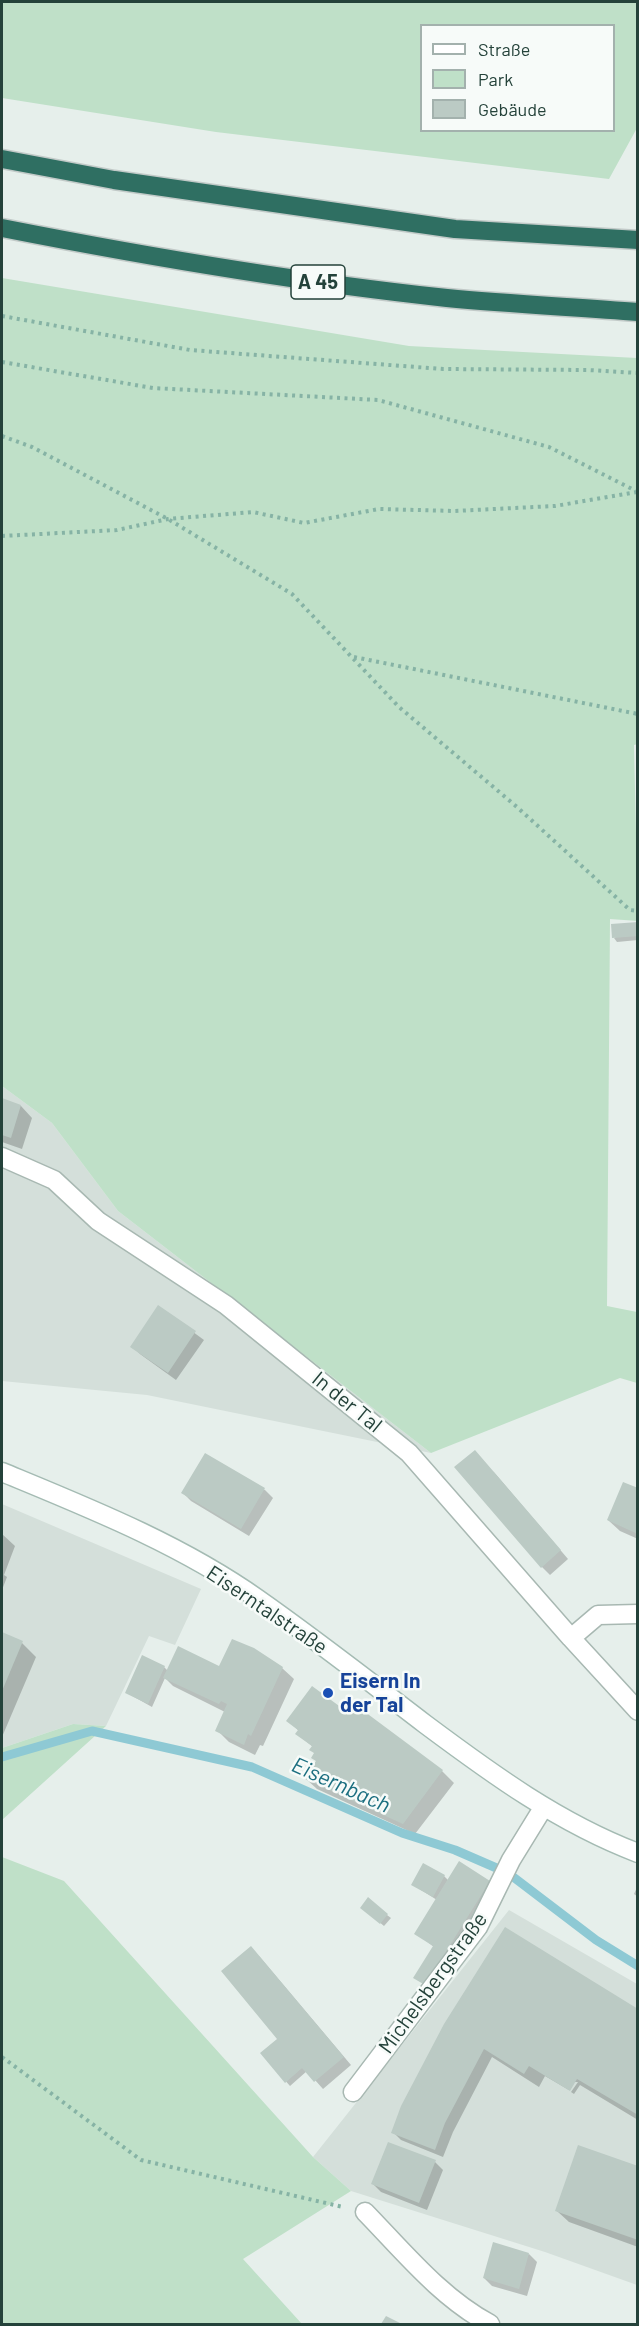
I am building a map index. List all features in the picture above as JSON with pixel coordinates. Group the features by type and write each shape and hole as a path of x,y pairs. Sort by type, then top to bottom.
{"highway":[{"path":"2,159 114,180 455,229 638,240"},
{"name":"A 45","path":"2,228 105,248 297,279 448,298 638,312"}],"street":[{"name":"In der Tal","path":"2,1157 54,1180 98,1221 226,1305 409,1453 638,1711"},
{"name":"Eiserntalstraße","path":"2,1472 150,1537 255,1597 471,1759 543,1808 638,1853"},
{"path":"571,1638 598,1616 638,1614"},
{"name":"Michelsbergstraße","path":"353,2092 478,1927 511,1860 543,1808"},
{"path":"364,2212 442,2290 474,2316 490,2325"}],"path":[{"path":"2,316 190,350 443,369 588,370 638,373"},
{"path":"2,362 153,388 378,400 549,447 637,492"},
{"path":"2,436 32,447 168,519 292,594 399,707 517,807 630,910 638,910"},
{"path":"2,536 117,530 168,519 253,512 304,523 379,509 455,511 555,506 637,492"},
{"path":"353,657 638,714"},
{"path":"2,2057 141,2160 364,2212"}],"shaded area":[{"path":"2,1086 52,1123 118,1211 431,1453 147,1395 2,1381"},
{"path":"2,1504 201,1589 175,1645 149,1636 106,1726 73,1724 2,1748"},
{"path":"509,1910 637,1984 637,2285 545,2252 351,2191 313,2157"}],"green space":[{"path":"2,2 637,2 637,128 609,179 216,132 2,98"},
{"path":"2,278 409,346 637,358 638,744 634,745 638,921 610,919 607,1306 637,1312 637,1383 620,1378 431,1453 118,1211 52,1123 2,1086"},
{"path":"73,1724 106,1726 2,1820 2,1748"},
{"path":"2,1857 64,1881 313,2157 351,2191 243,2259 302,2324 2,2324"}],"building":[{"path":"638,922 638,936 612,938 611,924"},
{"path":"2,1098 21,1105 11,1138 2,1135"},
{"path":"158,1305 196,1331 168,1373 130,1347"},
{"path":"475,1450 561,1550 541,1568 454,1467"},
{"path":"205,1453 265,1488 241,1529 181,1493"},
{"path":"623,1482 638,1488 638,1534 607,1520"},
{"path":"2,1632 23,1641 2,1691"},
{"path":"232,1639 254,1648 283,1667 251,1736 248,1734 244,1745 215,1731 227,1704 221,1701 219,1704 163,1678 178,1646 219,1666"},
{"path":"142,1655 165,1666 148,1704 125,1693"},
{"path":"312,1686 350,1714 357,1706 443,1770 403,1824 303,1778 316,1761 311,1758 314,1753 309,1750 312,1746 295,1734 298,1730 286,1721"},
{"path":"459,1861 490,1881 425,1985 413,1978 433,1946 414,1934"},
{"path":"423,1863 445,1875 433,1897 411,1885"},
{"path":"368,1897 388,1914 380,1924 360,1908"},
{"path":"505,1927 638,2009 638,2115 577,2079 570,2091 529,2066 524,2074 484,2049 445,2123 435,2150 391,2133 401,2106 444,2024"},
{"path":"251,1946 344,2057 314,2082 302,2068 285,2083 260,2053 277,2039 221,1971"},
{"path":"388,2142 436,2160 419,2203 371,2184"},
{"path":"578,2145 638,2166 638,2240 555,2211"},
{"path":"493,2242 529,2253 519,2289 483,2278"},
{"path":"386,2316 402,2324 381,2324"}],"waterway":[{"name":"Eisernbach","path":"2,1757 92,1731 252,1767 402,1833 455,1850 508,1873 596,1940 638,1966"}],"place":[{"name":"Eisern In der Tal","path":"328,1693"}]}
